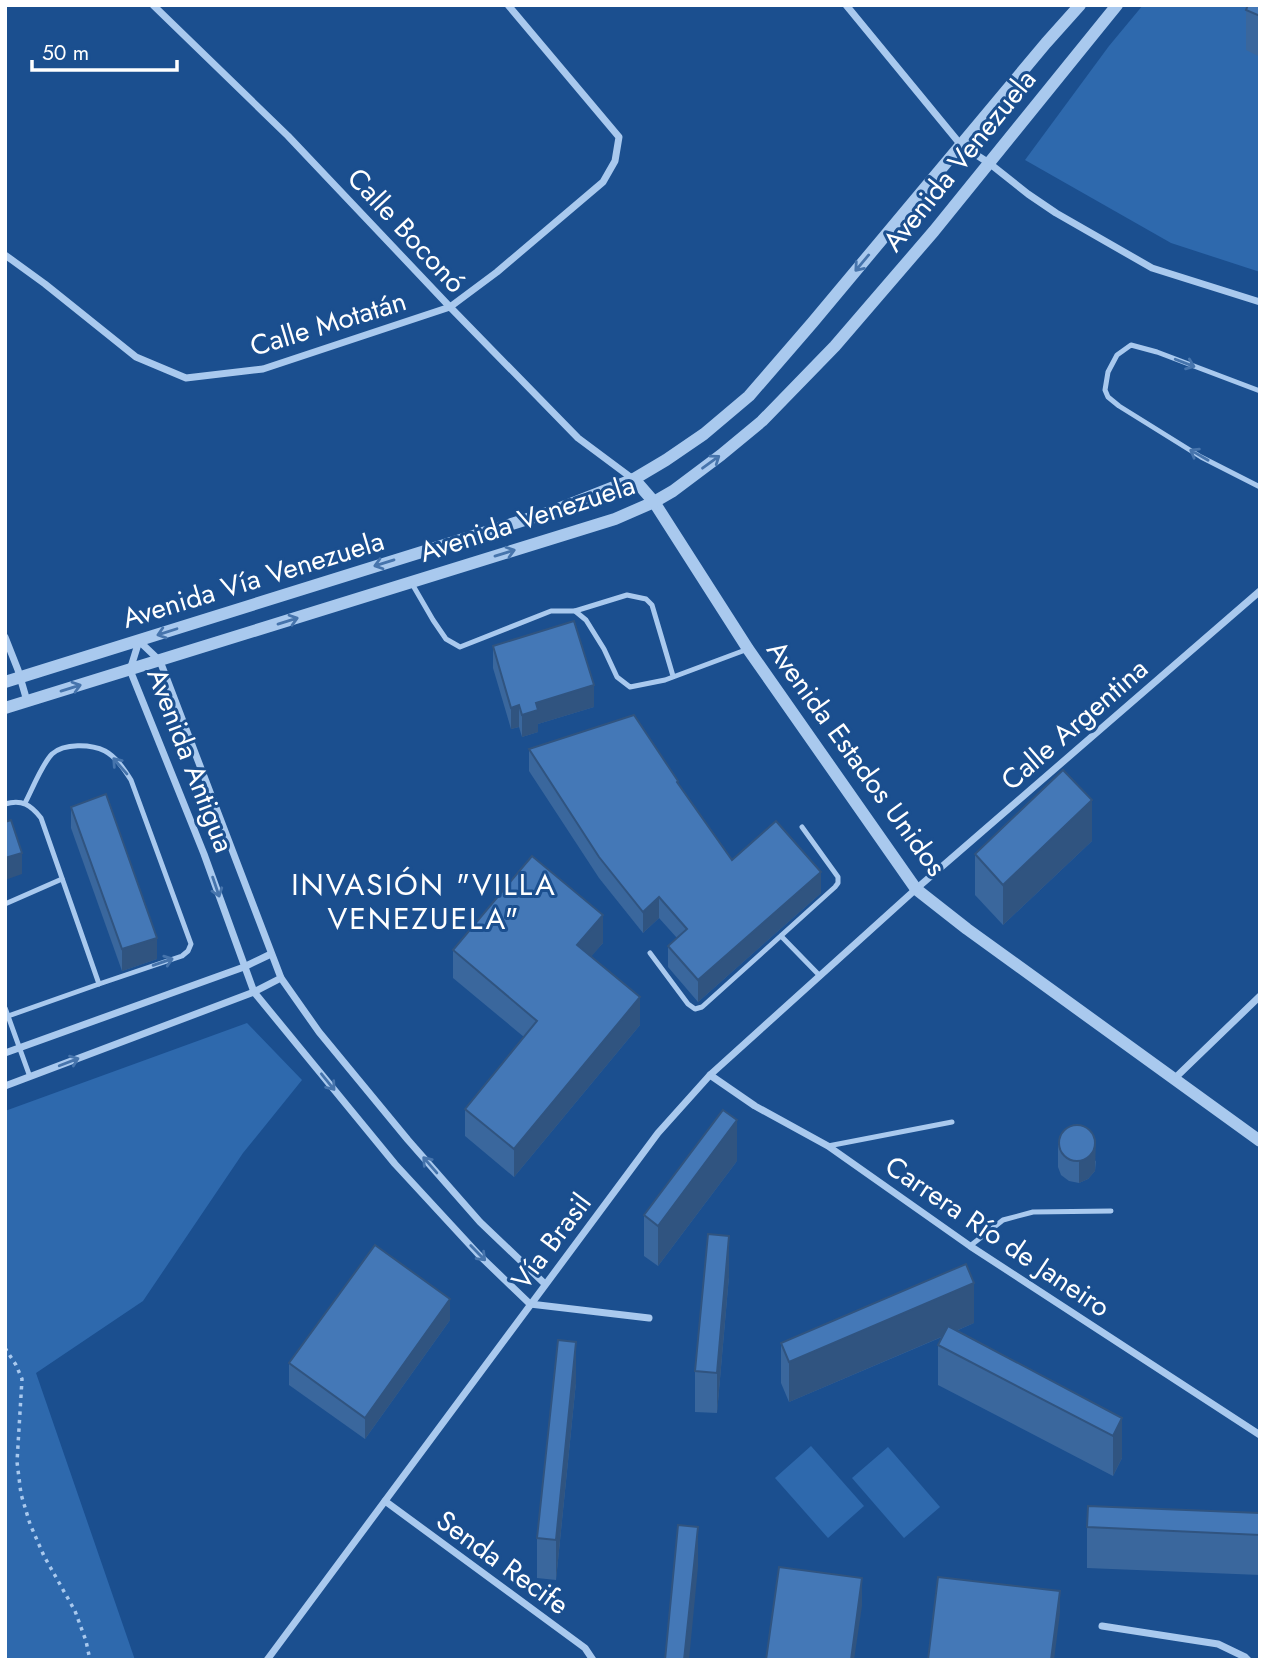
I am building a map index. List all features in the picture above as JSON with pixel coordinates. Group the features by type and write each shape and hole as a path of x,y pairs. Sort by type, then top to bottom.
{"street":[{"name":"Calle Boconó","path":"153,5 288,136 578,438 634,480"},
{"name":"Calle Motatán","path":"5,255 136,357 186,378 263,369 450,307 497,272 603,182 615,160 619,137 508,5"},
{"path":"845,5 961,145 1056,214 1152,268 1260,302"},
{"name":"Avenida Venezuela","path":"634,480 704,434 749,396 1080,5"},
{"name":"Avenida Venezuela","path":"5,708 615,519 673,491 762,421 835,346 933,231 1117,5"},
{"name":"Avenida Estados Unidos","path":"634,480 654,502 748,649 916,889 1260,1142"},
{"name":"Avenida Vía Venezuela","path":"5,682 550,512 634,480"},
{"name":"Calle Argentina","path":"916,889 1260,592"},
{"path":"5,637 27,701"},
{"name":"Avenida Antigua","path":"530,1304 479,1255 395,1164 254,992 204,853 130,670 139,641 160,661 281,978 319,1032 408,1140 488,1231 545,1284"},
{"name":"Vía Brasil","path":"267,1660 658,1133 710,1075 916,889"},
{"path":"5,1053 244,967 271,954"},
{"path":"5,1086 254,992 281,978"},
{"path":"1173,1080 1260,996"},
{"name":"Carrera Río de Janeiro","path":"710,1075 755,1106 828,1146 970,1246 1260,1435"},
{"path":"530,1304 649,1318"},
{"name":"Senda Recife","path":"385,1501 576,1641 593,1660"},
{"path":"1101,1626 1218,1644 1248,1660"}],"lane":[{"path":"1260,391 1157,352 1131,345 1117,355 1108,372 1105,390 1108,397 1128,411 1201,457 1260,487"},
{"path":"411,583 446,639 460,647 551,611 575,611 627,594 646,599 652,606 673,676"},
{"path":"575,611 586,620 617,677 630,687 665,680 748,649"},
{"path":"7,1016 182,956 191,944 131,780 121,764 105,751 88,746 70,746 53,753 25,803"},
{"path":"5,804 25,803 41,818 99,984"},
{"path":"650,953 688,1004 695,1009 702,1007 838,883 838,877 802,827"},
{"path":"5,904 62,878"},
{"path":"781,936 820,976"},
{"path":"5,1008 30,1077"},
{"path":"828,1146 952,1122"},
{"path":"970,1246 1003,1220 1034,1212 1111,1211"}],"path":[{"path":"5,1348 22,1379 17,1462 21,1494 44,1556 75,1611 90,1660"}],"shaded area":[{"path":"1143,5 1260,5 1260,272 1171,243 1025,160 1109,46"},
{"path":"247,1023 302,1080 243,1153 143,1301 36,1373 135,1660 5,1660 5,1111"},
{"path":"811,1446 864,1506 828,1538 775,1478"},
{"path":"888,1447 940,1507 904,1538 852,1478"}],"building":[{"path":"1248,5 1260,5 1260,16 1246,10"},
{"path":"574,621 594,685 536,703 538,710 522,715 519,705 511,708 493,646"},
{"path":"634,715 732,860 776,821 821,872 698,980 668,946 687,929 659,897 643,912 599,857 529,749"},
{"path":"1063,770 1092,800 1003,885 975,854"},
{"path":"106,794 157,938 122,949 71,807"},
{"path":"11,820 22,853 5,858 5,822"},
{"path":"532,856 603,915 577,945 640,997 514,1149 465,1109 537,1021 453,950"},
{"path":"723,1110 737,1120 658,1226 644,1215"},
{"path":"1077,1125 1090,1130 1095,1143 1090,1156 1077,1161 1064,1156 1059,1143 1064,1130"},
{"path":"708,1234 729,1236 717,1373 695,1371"},
{"path":"375,1245 450,1299 365,1418 289,1363"},
{"path":"966,1264 974,1283 789,1362 781,1343"},
{"path":"948,1326 1122,1418 1113,1436 938,1345"},
{"path":"558,1340 576,1342 556,1540 537,1538"},
{"path":"1088,1506 1260,1513 1260,1535 1087,1527"},
{"path":"678,1525 698,1527 684,1660 665,1660"},
{"path":"779,1567 862,1578 851,1660 766,1660"},
{"path":"938,1577 1060,1591 1051,1660 928,1660"}],"district":[{"name":"INVASIÓN \"VILLA VENEZUELA\"","path":"424,902"}]}
